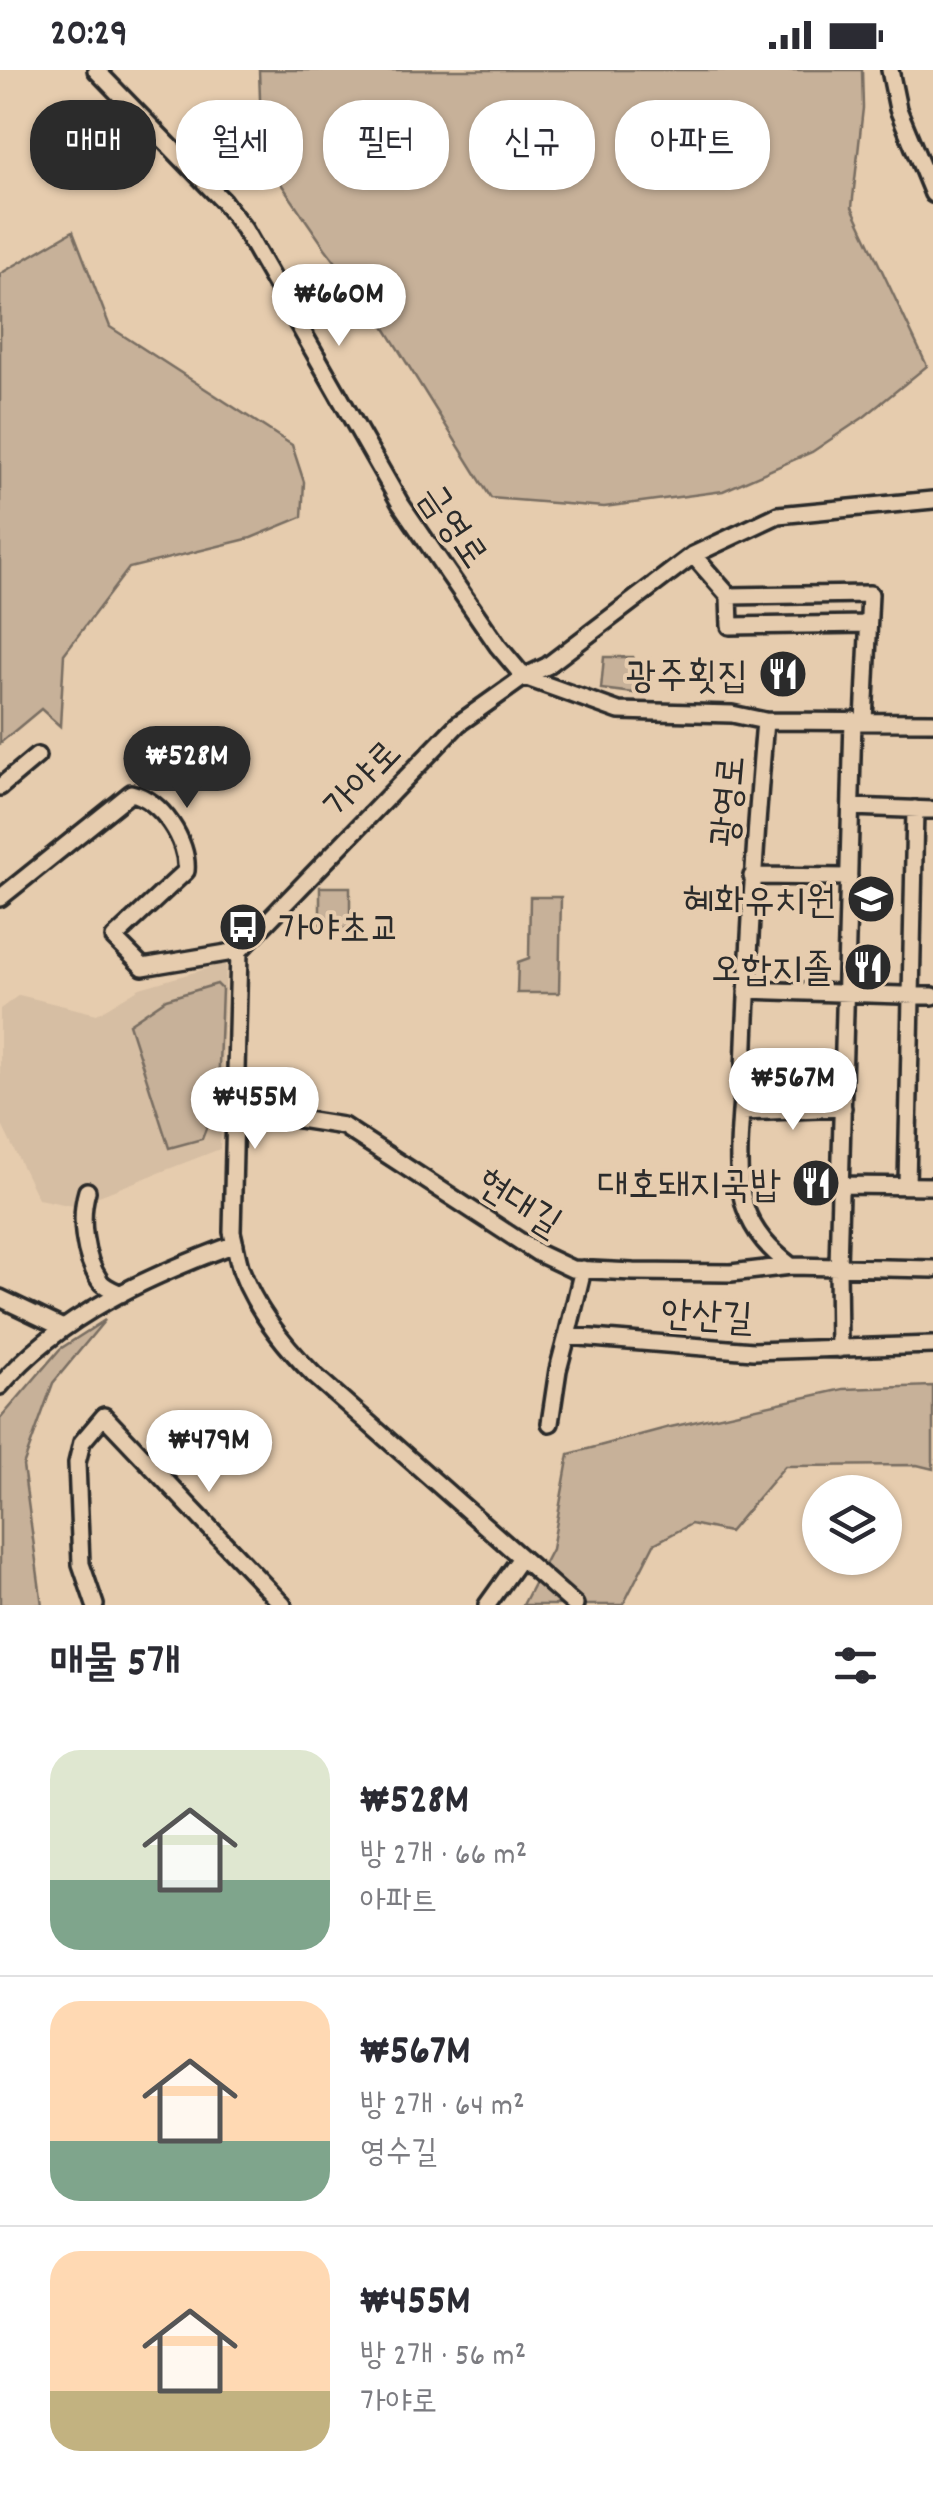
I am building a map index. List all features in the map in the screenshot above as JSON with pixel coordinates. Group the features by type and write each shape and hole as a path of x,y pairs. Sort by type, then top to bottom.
{"street":[{"name":"금영로","path":"96,70 222,201 244,230 400,503 498,646 524,677"},
{"path":"890,70 898,109 933,194"},
{"name":"가야로","path":"239,950 458,724 524,677 547,666 693,555 778,514 933,500"},
{"path":"693,555 730,596 730,626 868,624"},
{"path":"730,596 870,594 851,807 839,1349"},
{"path":"524,677 619,710 732,714 765,721 933,722"},
{"name":"광영로","path":"765,721 752,876 741,1172 744,1204 755,1231 791,1266"},
{"path":"0,787 37,756"},
{"path":"0,898 130,793 142,796 183,842 188,856 186,872 114,938 144,967 239,950 232,1201 241,1270 255,1298 294,1355 575,1605"},
{"path":"851,807 933,810"},
{"path":"907,1186 915,809"},
{"path":"752,876 849,877"},
{"path":"747,990 933,996"},
{"path":"742,1112 843,1108"},
{"name":"현대길","path":"235,1109 344,1126 538,1253 572,1269 731,1274 791,1266"},
{"path":"841,1185 933,1186"},
{"path":"87,1191 83,1204 84,1234 91,1257 101,1283 121,1294"},
{"path":"0,1386 22,1360 63,1328 184,1263 236,1244"},
{"path":"791,1266 933,1269"},
{"path":"550,1424 583,1269"},
{"path":"0,1298 63,1328"},
{"name":"안산길","path":"567,1336 753,1351 933,1345"},
{"path":"95,1605 81,1564 77,1463 82,1442 104,1416 282,1605"},
{"path":"488,1605 520,1559"}],"shaded area":[{"path":"259,70 862,70 863,108 852,207 927,366 864,417 812,452 723,491 604,507 491,498 380,320 285,190 303,190 303,100 260,100"},
{"path":"73,231 110,327 292,445 304,482 302,517 251,538 129,568 64,654 60,726 41,709 0,743 0,274"},
{"path":"604,657 633,657 634,693 601,689"},
{"path":"320,887 350,887 350,929 320,929"},
{"path":"530,897 561,897 559,993 517,993 518,962 529,958"},
{"path":"226,963 220,1149 73,1206 38,1199 0,1121 0,1009 19,995 97,1014 140,988"},
{"path":"217,984 222,989 217,1116 210,1118 202,1139 169,1148 129,1024 166,999"},
{"path":"105,1320 53,1383 23,1466 42,1605 0,1605 0,1419 60,1349"},
{"path":"933,1386 933,1469 917,1465 785,1466 729,1532 691,1524 654,1544 623,1605 523,1605 552,1549 569,1454 843,1389"}],"place":[{"name":"광주횟집","path":"783,674"},
{"name":"혜화유치원","path":"871,899"},
{"name":"가야초교","path":"243,927"},
{"name":"오합지졸","path":"868,967"},
{"name":"대호돼지국밥","path":"816,1183"}]}
